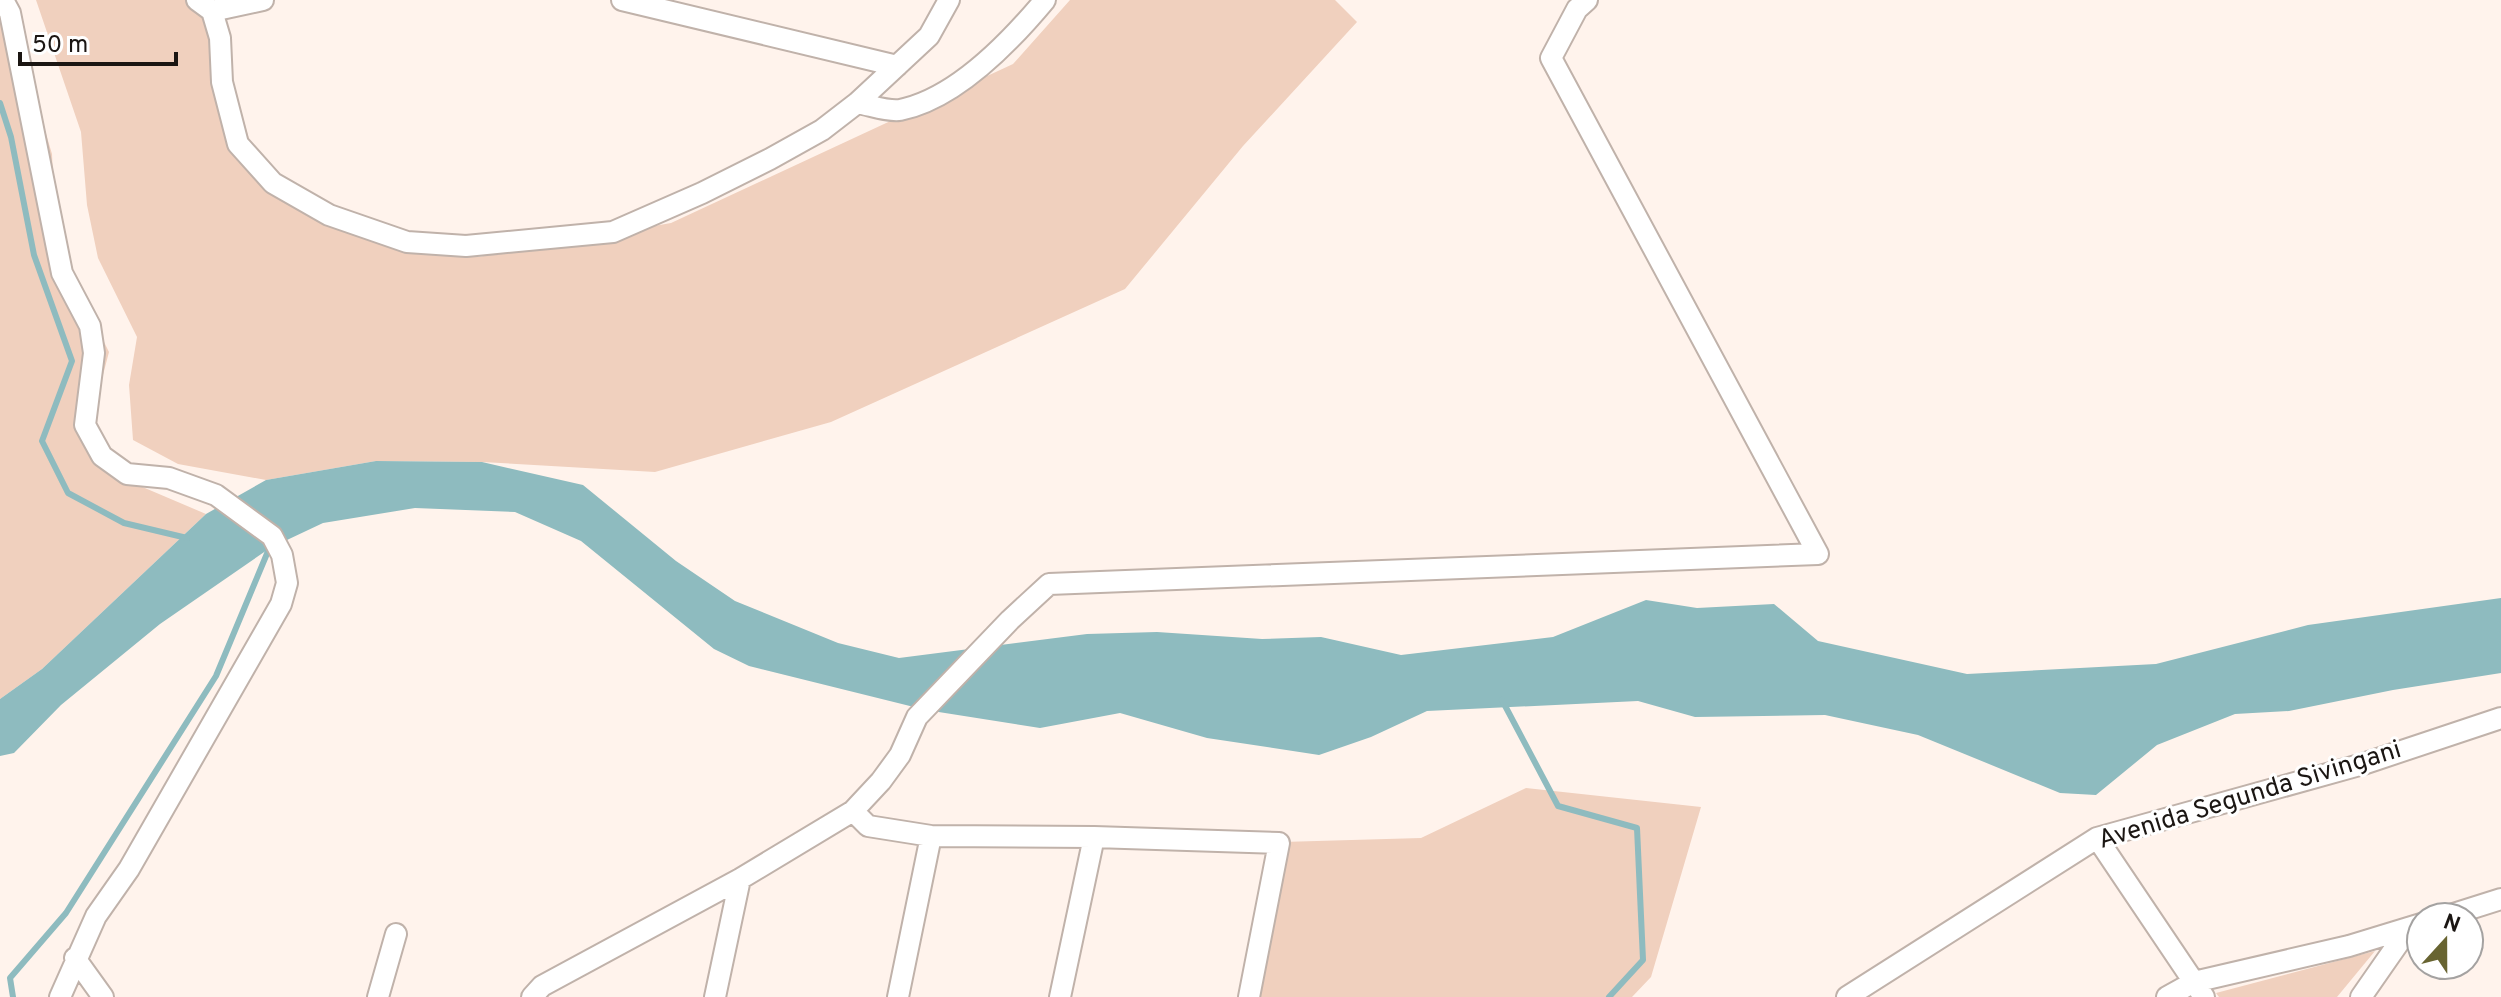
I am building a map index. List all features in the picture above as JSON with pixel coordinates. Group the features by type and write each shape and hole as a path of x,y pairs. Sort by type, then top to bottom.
{"street":[{"path":"3,0 10,13 62,273 90,326 94,353 85,425 102,456 127,474 169,478 216,495 272,536 282,555 287,583 281,604 129,869 96,916 60,997"},
{"path":"263,0 205,5 220,38 222,82 238,144 273,183 329,215 407,242 466,246 613,232 770,159 822,130 857,103 929,36 949,0"},
{"path":"622,0 897,66"},
{"path":"857,103 897,111 927,101 995,55 1045,0"},
{"path":"532,997 542,986 740,879 853,811 900,755 917,717 1049,584 1818,554 1551,58 1577,9 1587,0"},
{"name":"Avenida Segunda Sivingani","path":"1847,997 2097,838 2363,764 2501,718"},
{"path":"853,811 868,826 931,836 1279,843 1249,997"},
{"path":"898,997 931,836"},
{"path":"1060,997 1094,837"},
{"path":"2097,838 2199,989"},
{"path":"715,997 740,879"},
{"path":"2167,997 2405,929"},
{"path":"378,997 396,934"},
{"path":"2361,997 2405,939"},
{"path":"75,958 103,997"}],"shaded area":[{"path":"0,0 6,0 52,154 56,245 109,352 92,417 119,477 206,514 42,669 0,699"},
{"path":"36,0 193,0 214,12 258,172 339,225 478,257 671,223 1013,64 1070,0 1335,0 1357,22 1243,146 1125,289 831,422 655,472 482,462 376,461 266,480 178,464 133,440 129,385 137,337 98,258 87,205 81,132"},
{"path":"1526,788 1701,807 1651,977 1632,997 1257,997 1282,842 1421,838"},
{"path":"2375,951 2337,997 2219,997 2216,993"}],"water":[{"path":"376,461 482,462 583,485 676,561 735,601 838,643 899,658 1087,634 1157,632 1262,639 1321,637 1401,655 1553,637 1646,600 1697,608 1774,604 1818,641 1967,674 2156,664 2308,625 2501,598 2501,673 2289,711 2235,714 2157,745 2096,795 2060,793 1918,735 1825,715 1695,717 1638,701 1427,711 1371,737 1319,755 1207,738 1120,713 1040,728 926,710 749,666 714,649 581,541 515,512 415,508 323,523 270,548 160,624 61,705 14,753 0,756 0,699 42,669 206,514 266,480"}],"waterway":[{"path":"0,103 11,137 34,255 72,361 42,441 68,493 124,523 187,538"},
{"path":"13,997 10,978 66,913 216,676 271,544"},
{"path":"1502,700 1558,806 1637,828 1643,960 1609,997"}]}
